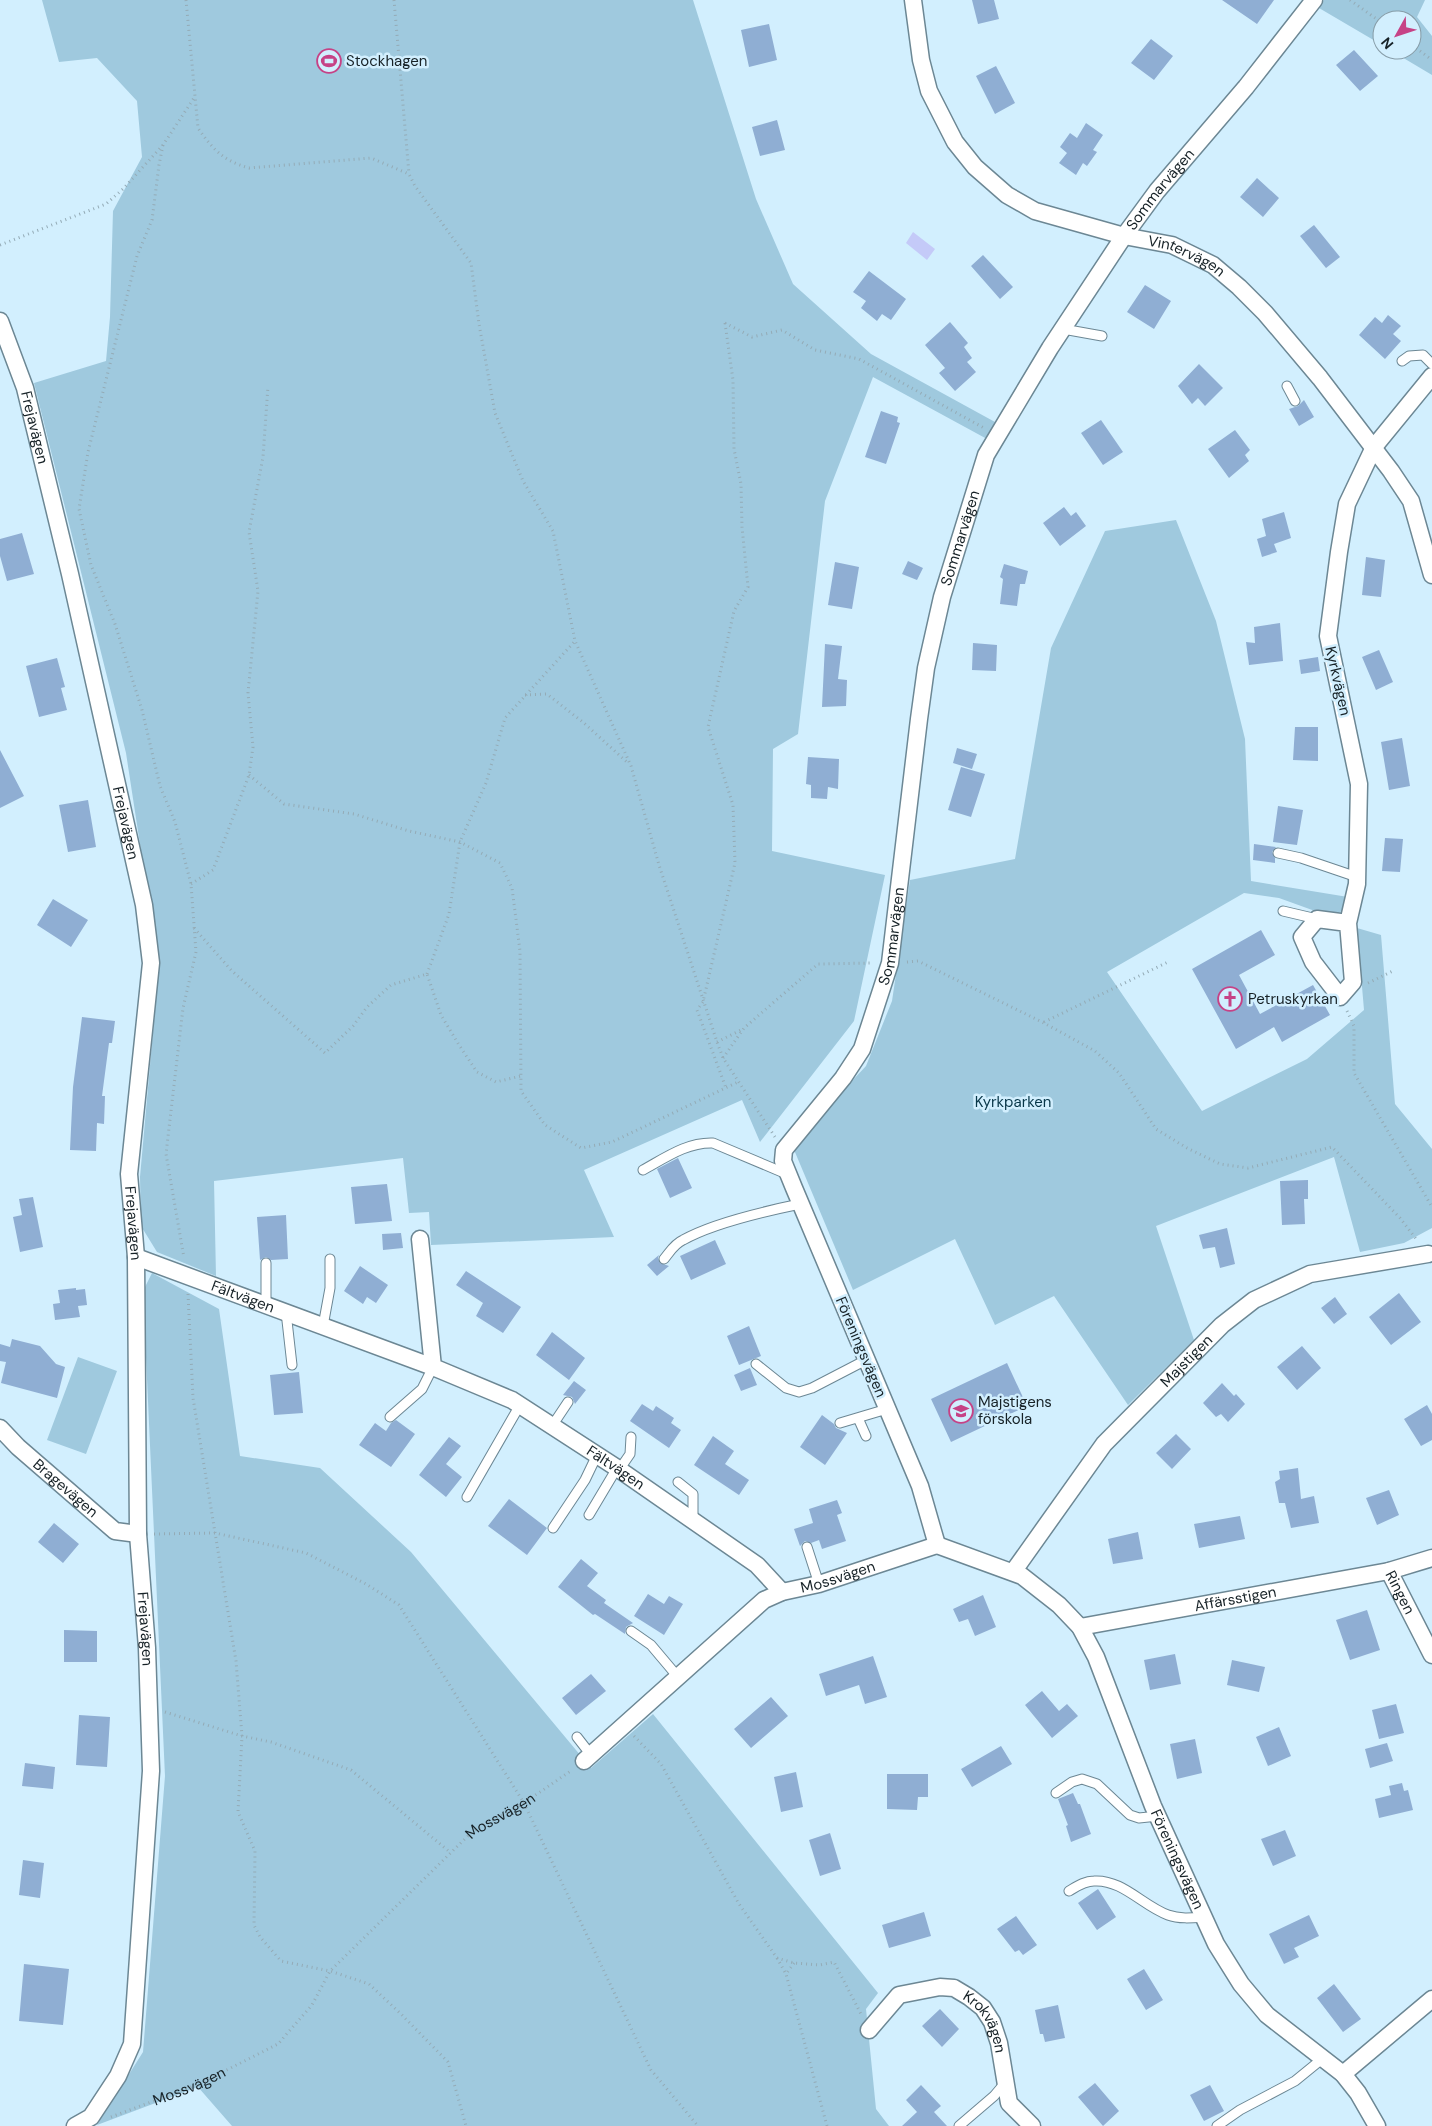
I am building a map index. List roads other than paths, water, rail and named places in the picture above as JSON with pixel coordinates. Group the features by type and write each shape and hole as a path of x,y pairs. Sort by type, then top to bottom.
{"street":[{"name":"Vintervägen","path":"914,0 921,60 930,91 955,142 975,167 1007,196 1035,211 1124,236 1172,245 1213,265 1239,287 1265,313 1316,374 1374,447 1411,501 1432,575"},
{"name":"Sommarvägen","path":"784,1150 843,1078 862,1049 890,963 918,719 935,625 986,454 1063,329 1124,236 1157,191 1246,87 1314,0"},
{"name":"Frejavägen","path":"0,321 25,388 70,574 144,905 151,963 129,1174 136,1257 138,1534 147,1648 151,1771 132,2044 118,2076 91,2117 75,2126"},
{"name":"Kyrkvägen","path":"1317,919 1302,938 1318,969 1340,997 1354,982 1348,923 1357,877 1359,784 1328,636 1347,504 1374,447 1432,376"},
{"path":"1317,919 1348,923"},
{"name":"Föreningsvägen","path":"784,1150 783,1161 800,1204 920,1486 937,1545 1013,1572 1036,1585 1080,1627 1096,1657 1158,1816 1216,1944 1241,1984 1267,2015 1343,2074 1358,2093 1377,2126"},
{"path":"420,1239 433,1367"},
{"name":"Majstigen","path":"1013,1572 1104,1444 1222,1325 1254,1300 1310,1274 1431,1255"},
{"name":"Fältvägen","path":"136,1257 433,1367 483,1387 520,1405 618,1469 757,1565 782,1592"},
{"name":"Bragevägen","path":"0,1428 18,1447 115,1531 138,1534"},
{"name":"Mossvägen","path":"588,1758 764,1600 782,1592 820,1584 937,1545"},
{"name":"Ringen","path":"1432,1558 1389,1571 1432,1655"},
{"name":"Affärsstigen","path":"1080,1627 1389,1571"},
{"name":"Krokvägen","path":"869,2030 899,1995 940,1987 954,1988 983,2008 992,2022 999,2043 1009,2103 1032,2126"},
{"path":"1343,2074 1432,1999"}],"lane":[{"path":"1063,329 1102,336"},
{"path":"1402,361 1409,356 1423,355 1432,364"},
{"path":"1287,386 1296,401"},
{"path":"1278,853 1300,858 1357,877"},
{"path":"1283,910 1317,919"},
{"path":"643,1170 691,1145 706,1142 713,1143 789,1175"},
{"path":"664,1259 672,1247 689,1237 770,1210 800,1204"},
{"path":"322,1326 330,1288 330,1259"},
{"path":"266,1263 266,1305"},
{"path":"286,1312 292,1365"},
{"path":"756,1364 786,1388 799,1392 812,1388 866,1360"},
{"path":"390,1417 422,1389 433,1367"},
{"path":"552,1426 568,1402"},
{"path":"467,1497 520,1405"},
{"path":"840,1423 887,1409"},
{"path":"858,1418 866,1436"},
{"path":"589,1515 618,1469 630,1454 631,1437"},
{"path":"553,1528 585,1480 597,1455"},
{"path":"678,1482 693,1494 693,1520"},
{"path":"807,1547 820,1584"},
{"path":"631,1631 650,1645 678,1677"},
{"path":"577,1737 588,1758"},
{"path":"1056,1793 1072,1782 1082,1779 1097,1784 1130,1815 1139,1818 1158,1816"},
{"path":"1068,1891 1084,1883 1093,1881 1107,1882 1169,1915 1190,1918 1203,1916"},
{"path":"1217,2126 1240,2110 1295,2081 1322,2059"},
{"path":"959,2126 1006,2084"}],"place":[{"name":"Stockhagen","path":"329,61"},
{"name":"Petruskyrkan","path":"1230,999"},
{"name":"Majstigens förskola","path":"961,1411"}],"park label":[{"name":"Kyrkparken","path":"1013,1102"}]}
